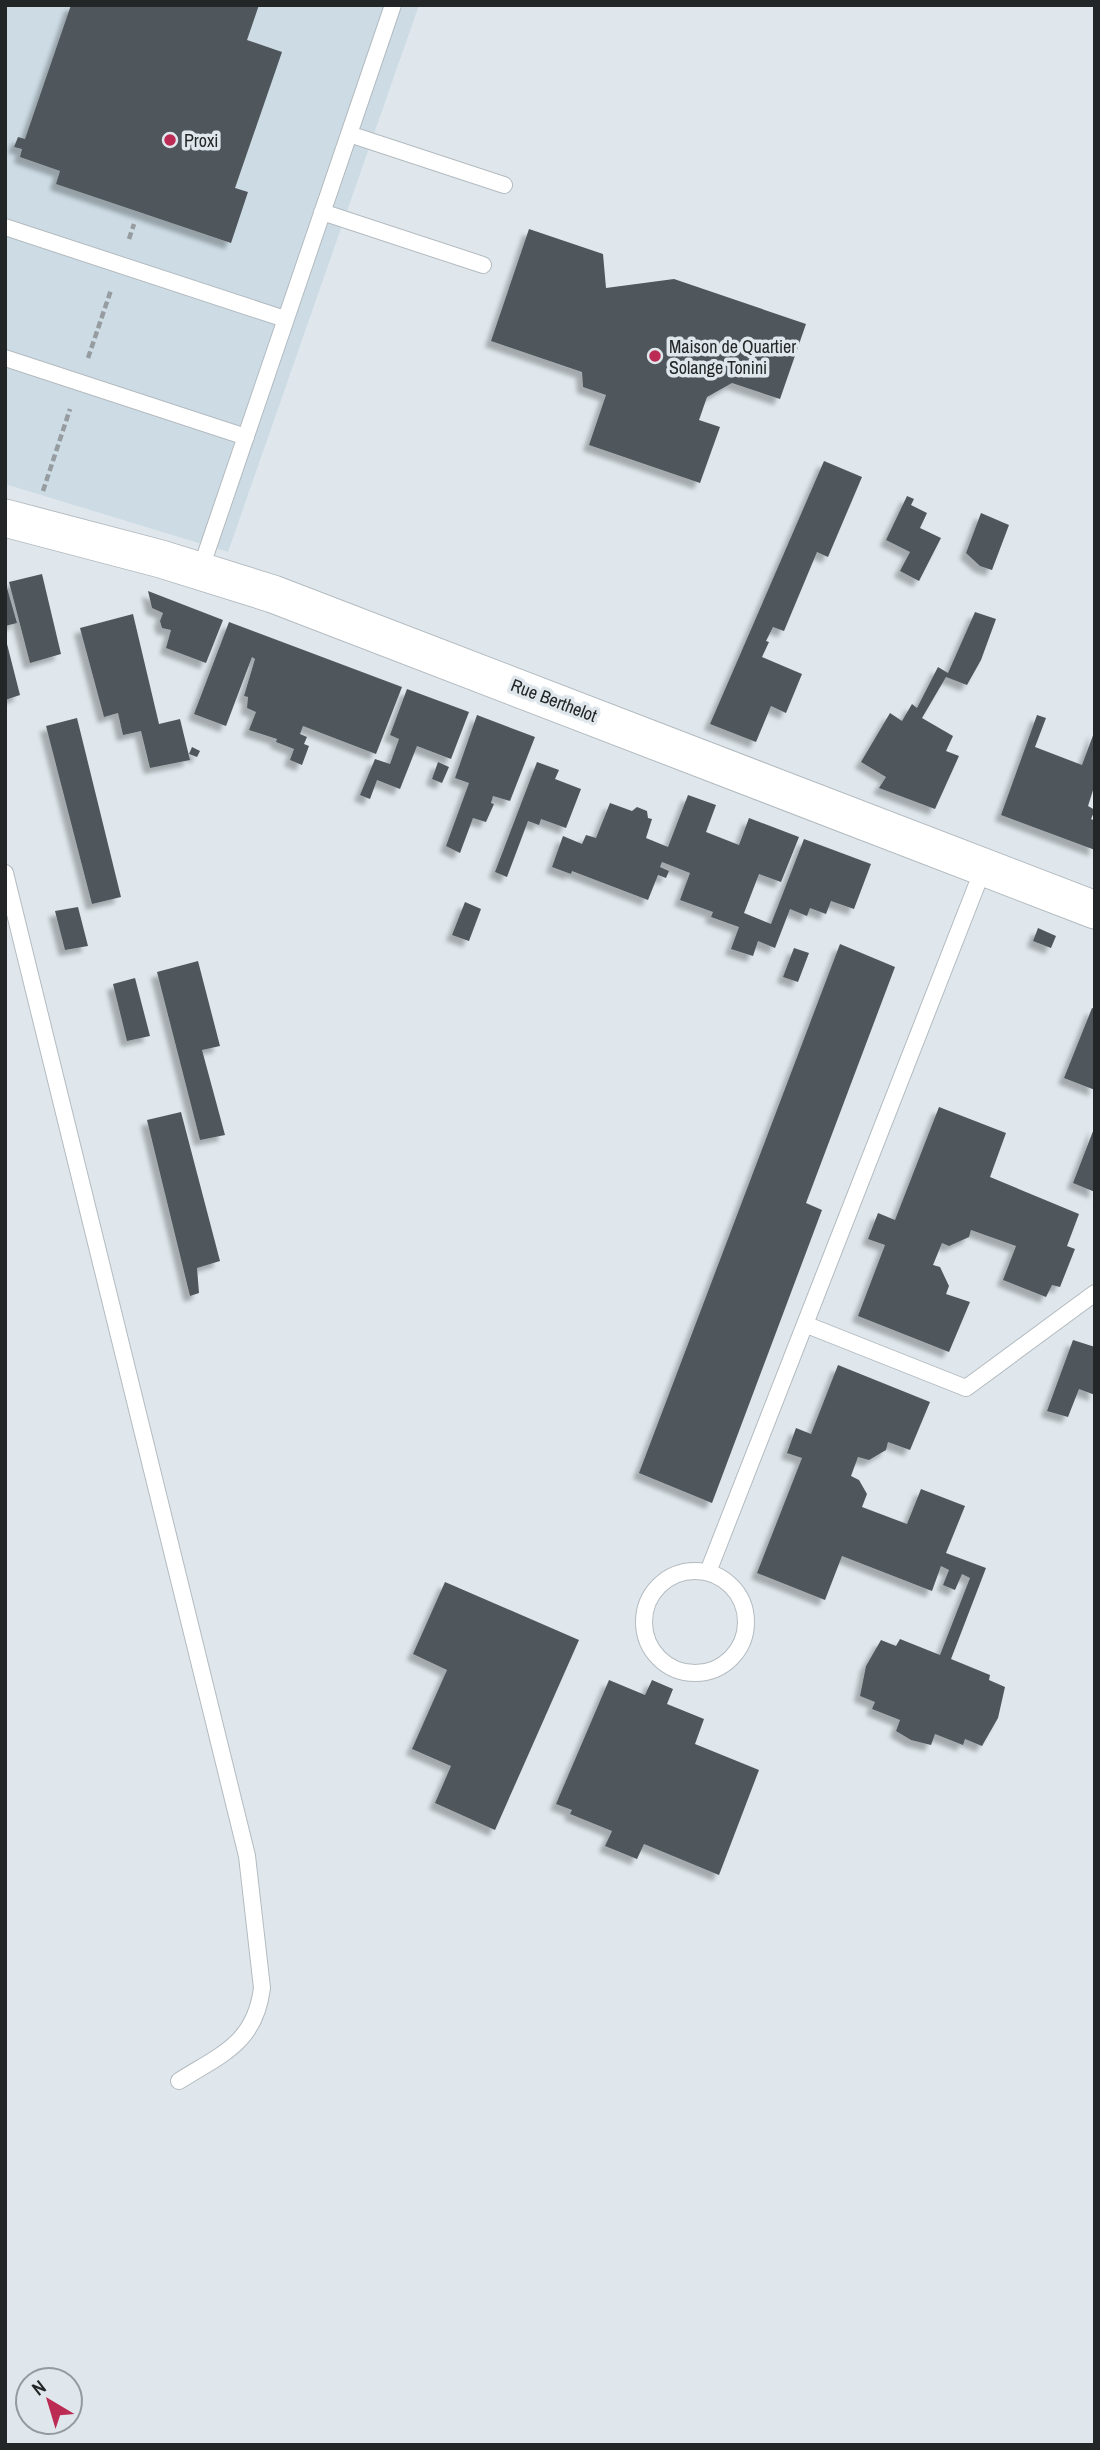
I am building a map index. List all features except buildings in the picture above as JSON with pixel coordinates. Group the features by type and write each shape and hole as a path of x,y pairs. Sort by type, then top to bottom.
{"street":[{"name":"Rue Berthelot","path":"5,517 200,570 273,594 1095,910"}],"lane":[{"path":"200,570 393,5"},
{"path":"349,134 504,184"},
{"path":"322,212 483,265"},
{"path":"5,227 285,319"},
{"path":"5,358 246,437"},
{"path":"708,1572 807,1325 983,869"},
{"path":"5,873 247,1856 262,1988 260,2006 253,2025 243,2038 179,2081"},
{"path":"807,1325 965,1388 1095,1293"},
{"path":"691,1571 708,1572 724,1579 736,1590 744,1606 747,1622 744,1639 736,1654 723,1666 708,1672 691,1674 674,1670 660,1661 649,1647 644,1631 644,1614 649,1597 660,1584 674,1575 691,1571"}],"shaded area":[{"path":"6,5 419,5 228,552 5,484"}],"place":[{"name":"Proxi","path":"170,140"},
{"name":"Maison de Quartier Solange Tonini","path":"655,356"}]}
